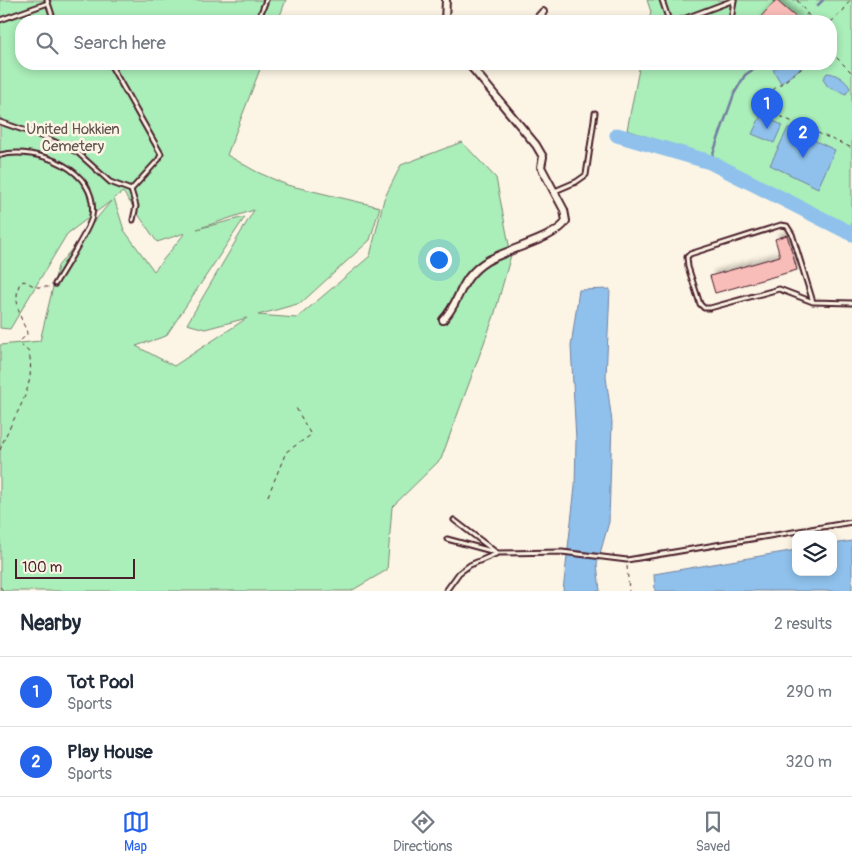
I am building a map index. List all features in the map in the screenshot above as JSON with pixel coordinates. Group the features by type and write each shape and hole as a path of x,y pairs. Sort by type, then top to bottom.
{"street":[{"path":"445,15 446,0"},
{"path":"540,15 543,12"},
{"path":"443,320 450,312 461,287 480,266 494,257 561,228 566,216 541,169 543,157 536,144 474,70"}],"lane":[{"path":"260,15 266,0"},
{"path":"662,0 667,15"},
{"path":"694,15 734,0 732,15"},
{"path":"0,20 47,2 52,15"},
{"path":"113,70 161,154 159,159 130,190"},
{"path":"554,191 576,182 586,175 595,112"},
{"path":"0,122 44,137 78,152 110,182 130,190 136,206 133,220"},
{"path":"0,156 20,153 58,162 78,176 88,192 92,202 92,218 55,284"},
{"path":"813,302 792,234 786,226 781,225 690,254 687,257 688,267 700,304 704,308 710,308 779,288 813,302 852,303"},
{"path":"454,520 498,553"},
{"path":"447,540 498,553 562,552 627,560 852,522"},
{"path":"446,591 459,573 470,565 498,553"}],"path":[{"path":"797,0 807,14"},
{"path":"837,16 850,0"},
{"path":"837,58 852,73"},
{"path":"800,70 770,92 768,110 852,148"},
{"path":"0,450 22,406 32,366 29,352 21,345 21,340 27,335 28,331 22,322 17,300 17,288 24,281 48,289 55,284"},
{"path":"268,496 286,452 311,435 296,406"},
{"path":"627,560 629,591"},
{"path":"0,587 4,591"}],"green space":[{"name":"United Hokkien Cemetery","path":"0,0 286,0 280,15 15,15 15,70 260,70 227,155 257,172 287,185 380,207 370,240 301,303 258,315 297,318 370,256 384,199 401,165 462,142 496,178 511,255 494,316 441,459 392,507 387,570 351,591 0,591 0,345 40,341 58,266 111,201 67,234 10,329 0,328","holes":["123,192 157,242 185,233 154,271 124,230 114,198","254,210 187,324 205,329 247,318 174,366 136,346 166,336 245,217 197,229"]},
{"path":"647,0 852,0 852,228 719,160 627,130 639,70 837,70 837,15 650,15"}],"water":[{"path":"773,70 798,70 781,83"},
{"path":"827,73 837,76 846,82 850,88 846,94 828,87 823,79"},
{"path":"761,115 782,125 774,143 752,134"},
{"path":"788,128 835,150 818,188 770,165"},
{"path":"610,289 606,377 612,422 609,522 597,564 600,591 563,591 575,487 576,440 571,346 579,290"},
{"path":"852,541 852,591 655,591 654,574 792,551 792,576 837,576 837,543"}],"building":[{"path":"776,0 793,15 762,15"},
{"path":"787,235 797,270 715,293 710,276 780,256 775,239"}],"waterway":[{"path":"817,6 823,0"},
{"path":"710,162 734,94 745,75 752,70"},
{"path":"617,135 710,162 852,234"}],"place":[{"name":"Tot Pool","path":"767,129"},
{"name":"Play House","path":"803,158"}]}
